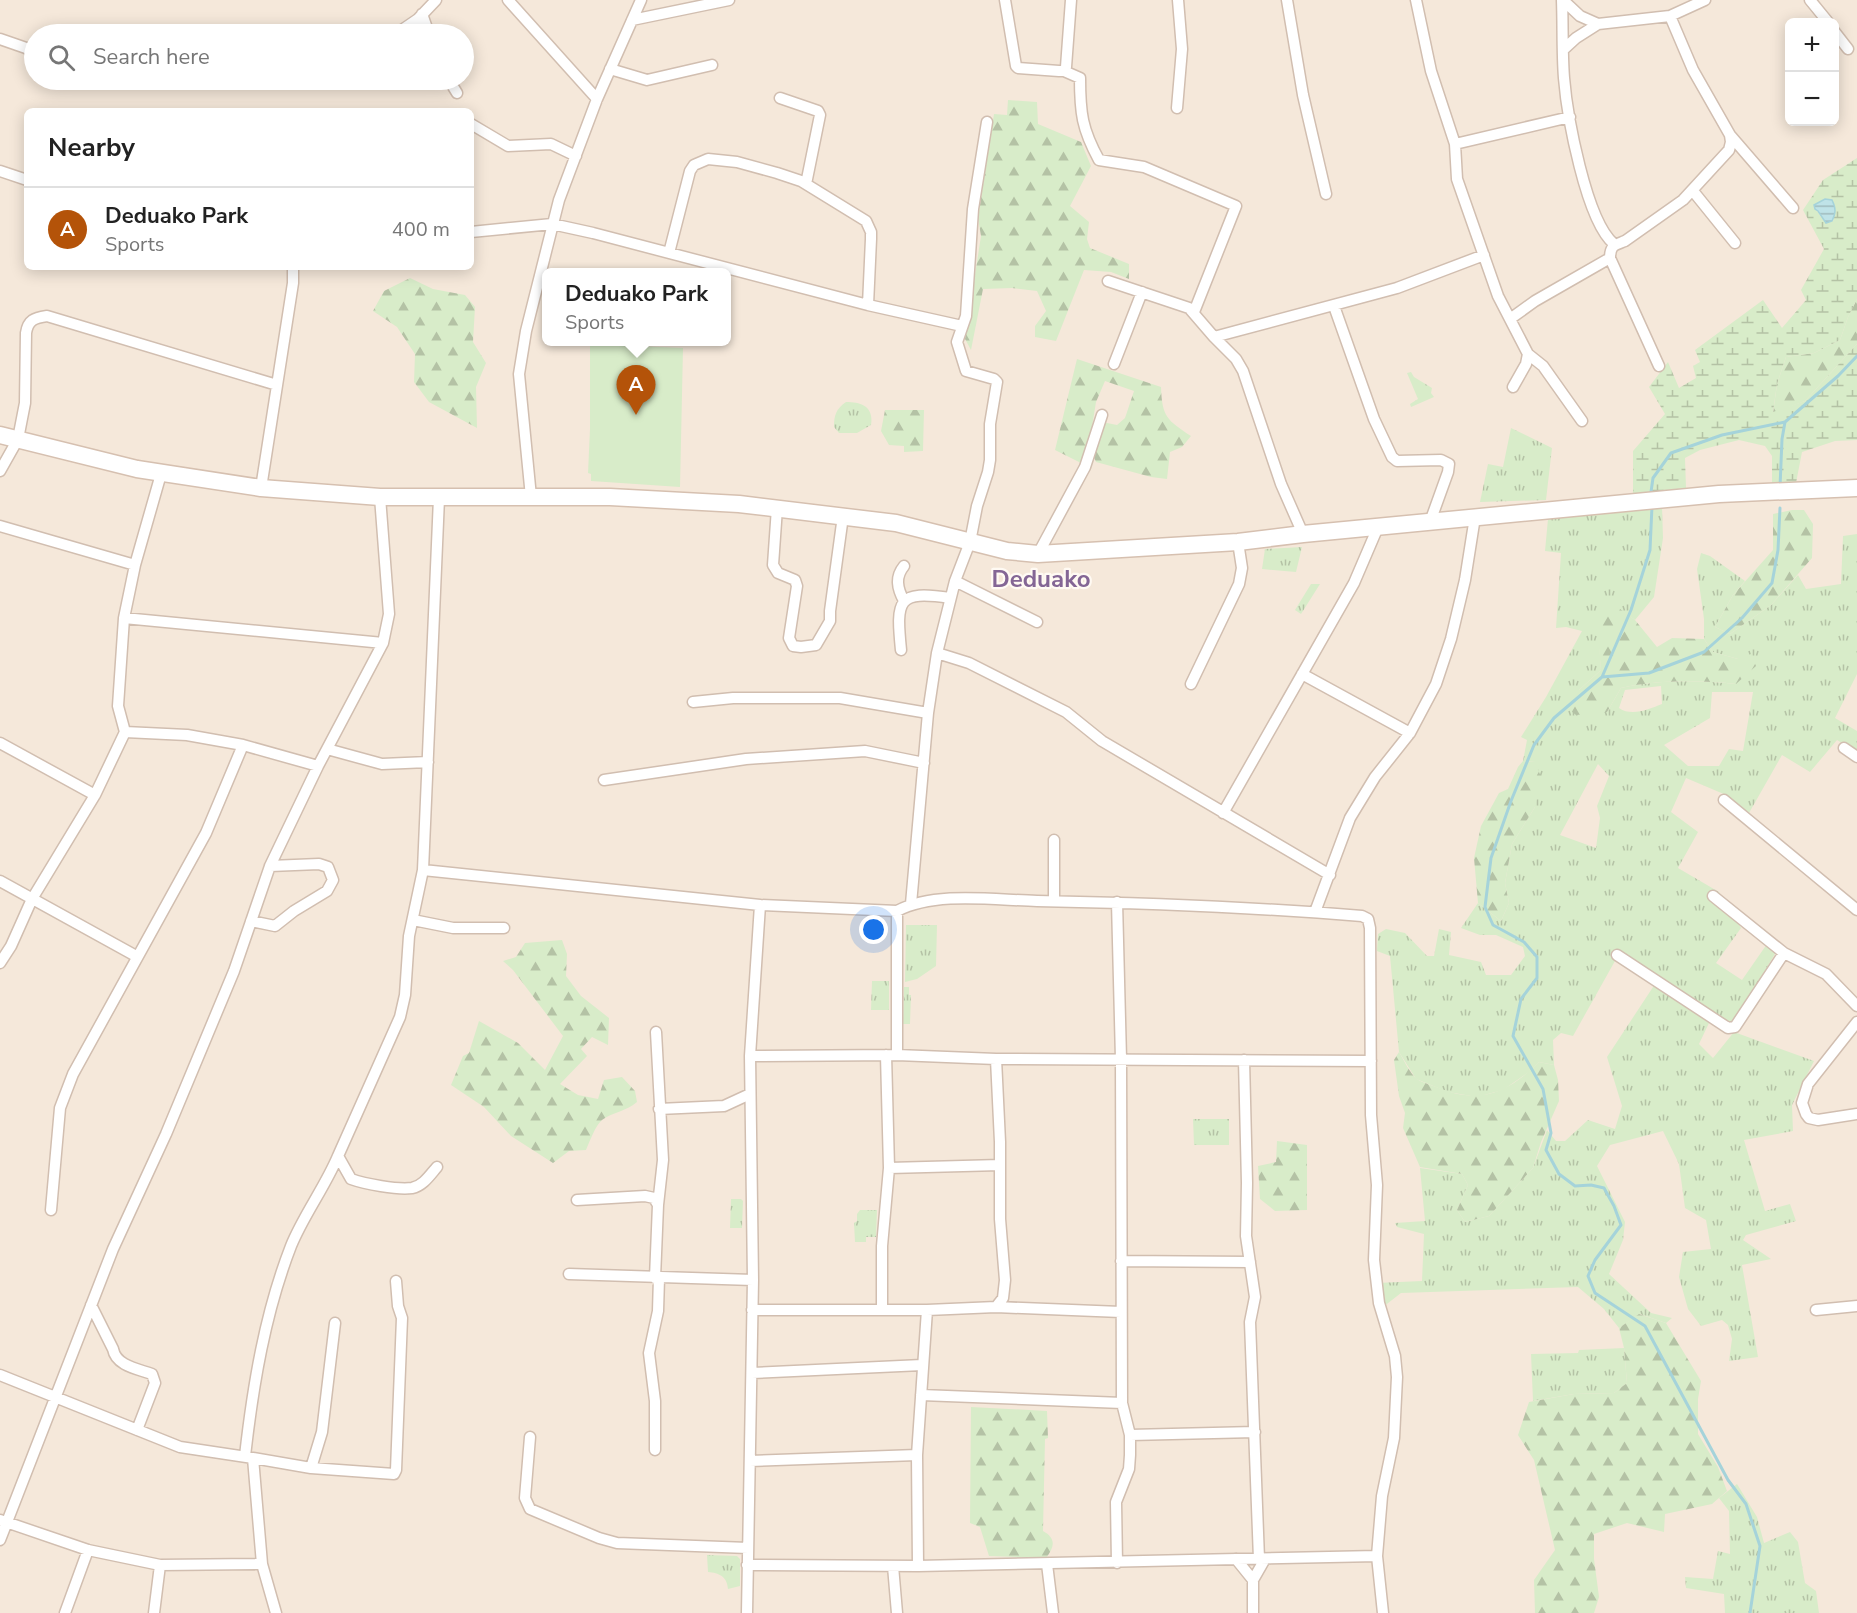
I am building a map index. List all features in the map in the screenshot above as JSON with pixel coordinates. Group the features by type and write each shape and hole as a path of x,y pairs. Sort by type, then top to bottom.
{"street":[{"path":"508,0 597,99"},
{"path":"531,497 525,454 519,363 552,224 597,99 641,0"},
{"path":"632,20 729,0"},
{"path":"1005,0 1016,66 1064,71 1080,78 1081,114 1086,137 1099,160 1144,167 1236,206 1194,312"},
{"path":"1064,71 1071,0"},
{"path":"1177,108 1182,55 1178,0"},
{"path":"1287,0 1303,95 1326,194"},
{"path":"1416,0 1431,71 1455,144 1457,179 1498,296 1528,354 1543,366 1582,421"},
{"path":"1563,0 1580,16 1598,24"},
{"path":"1563,0 1564,79 1570,117 1581,168 1594,212 1614,244"},
{"path":"1564,49 1598,24 1670,16 1705,0"},
{"path":"1810,0 1825,18"},
{"path":"411,24 428,5"},
{"path":"428,5 429,24"},
{"path":"1670,16 1693,69 1730,135 1793,207"},
{"path":"1839,37 1848,49"},
{"path":"0,39 24,47"},
{"path":"610,69 647,80 712,65"},
{"path":"780,98 818,111 820,115 806,184"},
{"path":"1455,144 1570,117"},
{"path":"911,904 928,713 937,653 955,581 970,542 990,460 990,424 997,385 994,379 966,371 957,346 966,316 973,209 987,122"},
{"path":"474,126 508,146 550,144 576,156"},
{"path":"1659,366 1610,258 1610,250 1614,244 1625,240 1693,191 1729,150 1730,135"},
{"path":"669,253 690,171 699,162 708,159 737,162 806,184 858,214 869,226 871,239 868,305"},
{"path":"0,171 24,179"},
{"path":"1693,191 1735,243"},
{"path":"474,232 552,224 726,268"},
{"path":"1214,337 1397,288 1484,255"},
{"path":"1510,319 1535,301 1610,258"},
{"path":"731,269 962,327"},
{"path":"261,488 293,283 293,270"},
{"path":"1108,281 1186,306 1236,359 1244,371 1281,484 1303,534"},
{"path":"1114,364 1142,292"},
{"path":"1334,306 1374,419 1392,457 1397,460 1441,460 1449,464 1430,522"},
{"path":"0,471 18,439 25,403 27,325 34,318 47,316 277,385"},
{"path":"1513,387 1526,364 1528,354"},
{"path":"1038,554 1089,458 1102,415"},
{"path":"0,435 160,474 261,488 380,497 668,499 777,508 923,529 1007,551 1038,554 1238,542 1719,494 1857,488"},
{"path":"0,963 32,899 95,795 124,732 118,706 124,618 135,565 160,474"},
{"path":"0,1540 4,1521 113,1249 166,1134 234,971 270,866 318,766 383,643 389,614 380,497"},
{"path":"276,1613 262,1564 249,1457 252,1396 259,1358 282,1270 292,1243 329,1177 400,1017 405,995 409,936 423,870 439,498"},
{"path":"777,508 773,565 778,573 795,580 797,585 789,638 793,646 801,647 816,645 830,621 843,516"},
{"path":"1315,912 1350,818 1375,777 1410,733 1436,684 1451,639 1465,580 1476,517"},
{"path":"0,526 135,565"},
{"path":"1223,813 1361,570 1378,527"},
{"path":"1191,684 1239,584 1242,568 1238,542"},
{"path":"904,566 897,577 898,591 904,601"},
{"path":"955,581 1037,622"},
{"path":"901,650 900,617 904,601 921,594 950,598"},
{"path":"124,618 383,643"},
{"path":"937,653 969,663 1066,712 1101,741 1330,875"},
{"path":"1302,674 1410,733"},
{"path":"693,702 733,698 840,698 928,713"},
{"path":"124,732 187,735 243,745 318,766"},
{"path":"0,742 95,795"},
{"path":"51,1210 60,1108 72,1074 206,833 243,745"},
{"path":"1844,748 1857,757"},
{"path":"327,749 382,764 428,762"},
{"path":"603,780 746,759 865,751 924,763"},
{"path":"1724,800 1857,909"},
{"path":"1054,840 1054,901"},
{"path":"251,921 275,926 294,911 327,891 333,880 328,867 320,864 270,866"},
{"path":"423,870 760,905 897,910 911,904 947,899 1117,902 1315,912 1366,917 1370,921 1371,1115 1377,1185 1375,1280 1379,1303 1395,1356 1397,1377 1394,1438 1382,1496 1377,1556 1383,1613"},
{"path":"0,881 136,956"},
{"path":"1713,896 1784,953 1826,974 1857,1006"},
{"path":"1117,902 1121,1059 1122,1403 1130,1435 1129,1469 1116,1502 1117,1563"},
{"path":"747,1613 753,1280 750,1056 760,905"},
{"path":"882,1309 882,1246 889,1168 897,910"},
{"path":"413,920 453,928 504,928"},
{"path":"1617,955 1728,1028 1735,1027 1784,953"},
{"path":"1857,1022 1808,1084 1802,1103 1806,1114 1814,1119 1857,1114"},
{"path":"655,1450 655,1401 649,1353 658,1311 658,1205 663,1160 657,1032"},
{"path":"750,1056 891,1055 996,1059 1371,1061"},
{"path":"996,1059 1000,1219 1005,1280 1003,1298 996,1307"},
{"path":"1244,1060 1246,1236 1255,1297 1250,1322 1262,1559 1253,1580 1253,1613"},
{"path":"660,1109 724,1106 750,1094"},
{"path":"338,1156 351,1179 362,1184 413,1188 424,1181 436,1167"},
{"path":"889,1168 1000,1165"},
{"path":"577,1200 645,1196 654,1198 658,1205"},
{"path":"1121,1261 1250,1262"},
{"path":"569,1274 753,1280"},
{"path":"0,1375 180,1446 311,1468 394,1474 402,1318 398,1306 396,1281"},
{"path":"91,1305 119,1362 152,1374 154,1378 155,1383 137,1430"},
{"path":"1816,1310 1857,1306"},
{"path":"752,1310 927,1310 996,1307 1121,1312"},
{"path":"918,1566 917,1455 927,1310"},
{"path":"311,1468 321,1432 335,1323"},
{"path":"752,1373 922,1365"},
{"path":"921,1395 1122,1403"},
{"path":"1130,1435 1255,1432"},
{"path":"530,1437 525,1498 530,1509 599,1538 617,1543 748,1548"},
{"path":"750,1461 917,1455"},
{"path":"4,1521 88,1550 160,1564 262,1564"},
{"path":"66,1613 88,1550"},
{"path":"747,1565 918,1566 1377,1556"},
{"path":"1236,1559 1253,1580"},
{"path":"154,1613 160,1564"},
{"path":"1047,1564 1053,1613"},
{"path":"893,1566 897,1613"}],"shaded area":[{"path":"0,0 1857,0 1857,1613 0,1613"}],"green space":[{"path":"1008,100 1037,102 1038,124 1081,142 1091,166 1070,206 1089,222 1087,239 1090,248 1129,264 1129,279 1111,272 1084,270 1056,341 1035,337 1035,326 1046,311 1037,291 1012,288 983,289 971,350 965,339 981,236 978,218 994,114 1007,115"},
{"path":"1857,158 1857,299 1840,340 1814,353 1786,357 1777,384 1773,412 1805,401 1857,344 1857,440 1835,441 1802,452 1796,483 1772,483 1772,456 1765,446 1739,440 1700,450 1685,458 1686,488 1633,494 1633,451 1665,414 1649,387 1668,362 1679,388 1696,378 1693,366 1700,362 1695,350 1763,300 1782,328 1806,300 1801,290 1824,249 1803,210 1823,180","holes":["1816,204 1835,205 1833,221 1821,217 1814,206"]},
{"path":"410,278 433,289 465,295 475,307 473,342 486,363 476,387 477,428 429,402 414,382 415,354 397,327 373,311 384,291"},
{"path":"1857,299 1857,344 1805,401 1773,413 1777,384 1786,357 1814,353 1840,340"},
{"path":"590,346 683,348 680,487 591,481 591,474 588,473"},
{"path":"1077,359 1161,387 1167,417 1191,436 1182,447 1170,452 1167,479 1096,462 1092,453 1102,422 1117,425 1125,418 1134,391 1105,381 1096,402 1087,458 1081,463 1055,450"},
{"path":"1411,372 1414,377 1432,388 1431,393 1434,397 1411,407 1410,404 1418,399 1407,373"},
{"path":"846,402 866,407 871,414 871,425 857,433 839,433 834,427 835,416"},
{"path":"885,410 924,410 923,451 904,452 904,446 889,445 881,431"},
{"path":"1511,428 1552,448 1546,500 1480,502 1488,464 1503,467"},
{"path":"1662,506 1663,538 1654,597 1635,620 1616,607 1598,626 1601,670 1579,690 1607,712 1621,688 1649,683 1736,684 1738,659 1713,652 1704,639 1704,619 1697,569 1701,553 1710,556 1745,581 1733,595 1715,627 1730,634 1771,605 1798,575 1806,589 1841,584 1843,536 1857,534 1857,674 1835,718 1857,731 1857,752 1837,740 1810,772 1782,755 1749,813 1726,795 1686,778 1671,812 1698,832 1678,868 1719,892 1741,928 1716,963 1742,980 1767,944 1776,952 1734,1023 1727,1025 1620,952 1573,1036 1561,1033 1553,1040 1554,1065 1539,1062 1503,1090 1477,1097 1448,1092 1416,1079 1399,1052 1390,956 1377,951 1378,934 1386,929 1405,933 1427,956 1434,956 1439,929 1451,932 1449,955 1481,962 1486,975 1511,975 1525,956 1523,947 1496,935 1480,935 1461,928 1478,903 1501,921 1509,903 1505,883 1512,844 1535,807 1535,762 1523,761 1527,740 1521,737 1582,631 1566,627 1556,628 1561,553 1545,551 1548,519","holes":["1661,686 1662,704 1635,712 1619,708 1625,690","1712,692 1753,692 1743,751 1729,749 1719,766 1688,766 1664,745 1710,718","1598,764 1609,776 1597,806 1600,818 1596,848 1560,835"]},
{"path":"1804,510 1813,524 1812,558 1771,605 1730,634 1715,627 1733,595 1773,550 1773,514"},
{"path":"1302,547 1296,572 1262,569 1265,549"},
{"path":"1311,584 1320,584 1301,614 1295,610"},
{"path":"1616,606 1635,620 1657,647 1672,638 1704,639 1713,652 1738,659 1751,654 1756,666 1736,684 1649,683 1621,688 1607,712 1576,715 1571,711 1579,690 1601,670 1597,627 1608,609"},
{"path":"1523,761 1535,762 1541,777 1535,807 1512,844 1505,883 1509,903 1501,921 1478,903 1474,858 1481,826 1499,793 1508,789"},
{"path":"906,925 937,925 936,966 917,979 905,982"},
{"path":"562,940 567,954 566,976 581,996 609,1018 608,1045 592,1037 581,1049 587,1056 560,1084 578,1095 598,1099 604,1080 622,1077 635,1091 637,1102 602,1120 586,1150 569,1151 553,1163 511,1136 484,1107 451,1085 463,1056 469,1053 479,1021 518,1043 545,1070 563,1036 513,970 503,961 516,957 525,943"},
{"path":"872,981 889,981 889,1010 871,1010"},
{"path":"1655,984 1709,1023 1699,1044 1713,1058 1734,1032 1814,1061 1792,1105 1793,1131 1744,1140 1765,1211 1790,1204 1796,1221 1746,1235 1743,1240 1771,1259 1742,1265 1758,1357 1729,1361 1732,1339 1728,1325 1722,1320 1701,1326 1688,1309 1679,1277 1683,1252 1711,1249 1706,1220 1685,1208 1679,1164 1663,1131 1610,1145 1597,1166 1625,1222 1623,1240 1609,1274 1651,1313 1672,1318 1666,1323 1640,1314 1619,1328 1604,1309 1578,1287 1401,1293 1383,1307 1377,1283 1422,1281 1424,1234 1397,1227 1395,1223 1425,1221 1420,1168 1462,1174 1468,1185 1457,1210 1465,1222 1489,1216 1533,1168 1547,1130 1556,1141 1565,1141 1588,1120 1615,1129 1622,1106 1607,1057"},
{"path":"904,987 909,987 909,995 911,995 910,1024 903,1024"},
{"path":"1399,1052 1417,1079 1454,1093 1468,1095 1493,1093 1505,1088 1539,1062 1554,1065 1558,1080 1559,1101 1541,1142 1533,1168 1489,1216 1465,1222 1457,1210 1468,1185 1462,1174 1420,1167 1403,1128 1405,1113 1399,1096 1394,1060"},
{"path":"1193,1119 1229,1119 1229,1145 1194,1145"},
{"path":"1277,1141 1307,1145 1307,1210 1275,1211 1260,1199 1258,1166 1276,1162"},
{"path":"731,1199 743,1201 742,1228 730,1228"},
{"path":"860,1210 877,1210 876,1237 866,1237 866,1242 855,1242 854,1223 857,1221 857,1214"},
{"path":"1639,1314 1666,1323 1701,1381 1698,1399 1698,1434 1718,1467 1727,1491 1712,1504 1665,1514 1664,1532 1627,1523 1594,1534 1594,1559 1599,1597 1594,1613 1535,1613 1534,1580 1555,1550 1534,1460 1518,1435 1529,1402 1574,1394 1614,1393 1627,1383 1624,1348 1619,1328"},
{"path":"1624,1348 1627,1383 1614,1393 1574,1394 1533,1401 1531,1354 1578,1353 1579,1350"},
{"path":"971,1407 1047,1411 1048,1438 1045,1439 1043,1531 1053,1543 1046,1558 989,1556 980,1527 970,1523"},
{"path":"1737,1484 1757,1517 1764,1543 1790,1532 1798,1542 1805,1583 1816,1591 1819,1613 1725,1613 1724,1594 1686,1588 1685,1577 1713,1579 1718,1551 1730,1554 1729,1511 1719,1498"},
{"path":"707,1555 737,1556 740,1559 740,1586 728,1589 722,1576 708,1572"}],"water":[{"path":"1825,199 1832,200 1835,210 1832,221 1826,223 1814,205"}],"waterway":[{"path":"1780,487 1785,422 1838,376 1857,356"},
{"path":"1651,492 1653,478 1671,453 1722,435 1785,422"},
{"path":"1602,677 1631,610 1650,550 1652,506"},
{"path":"1750,1613 1760,1546 1746,1504 1728,1480 1645,1326 1595,1293 1588,1276 1595,1260 1621,1225 1604,1188 1591,1185 1575,1186 1559,1174 1546,1150 1551,1133 1543,1089 1513,1036 1521,999 1537,978 1537,957 1524,942 1493,925 1485,907 1491,858 1534,745 1554,718 1602,677 1649,673 1704,652 1742,618 1772,583 1778,550 1780,508"}],"place":[{"name":"Deduako Park","path":"636,415"}],"district":[{"name":"Deduako","path":"1041,579"}]}
